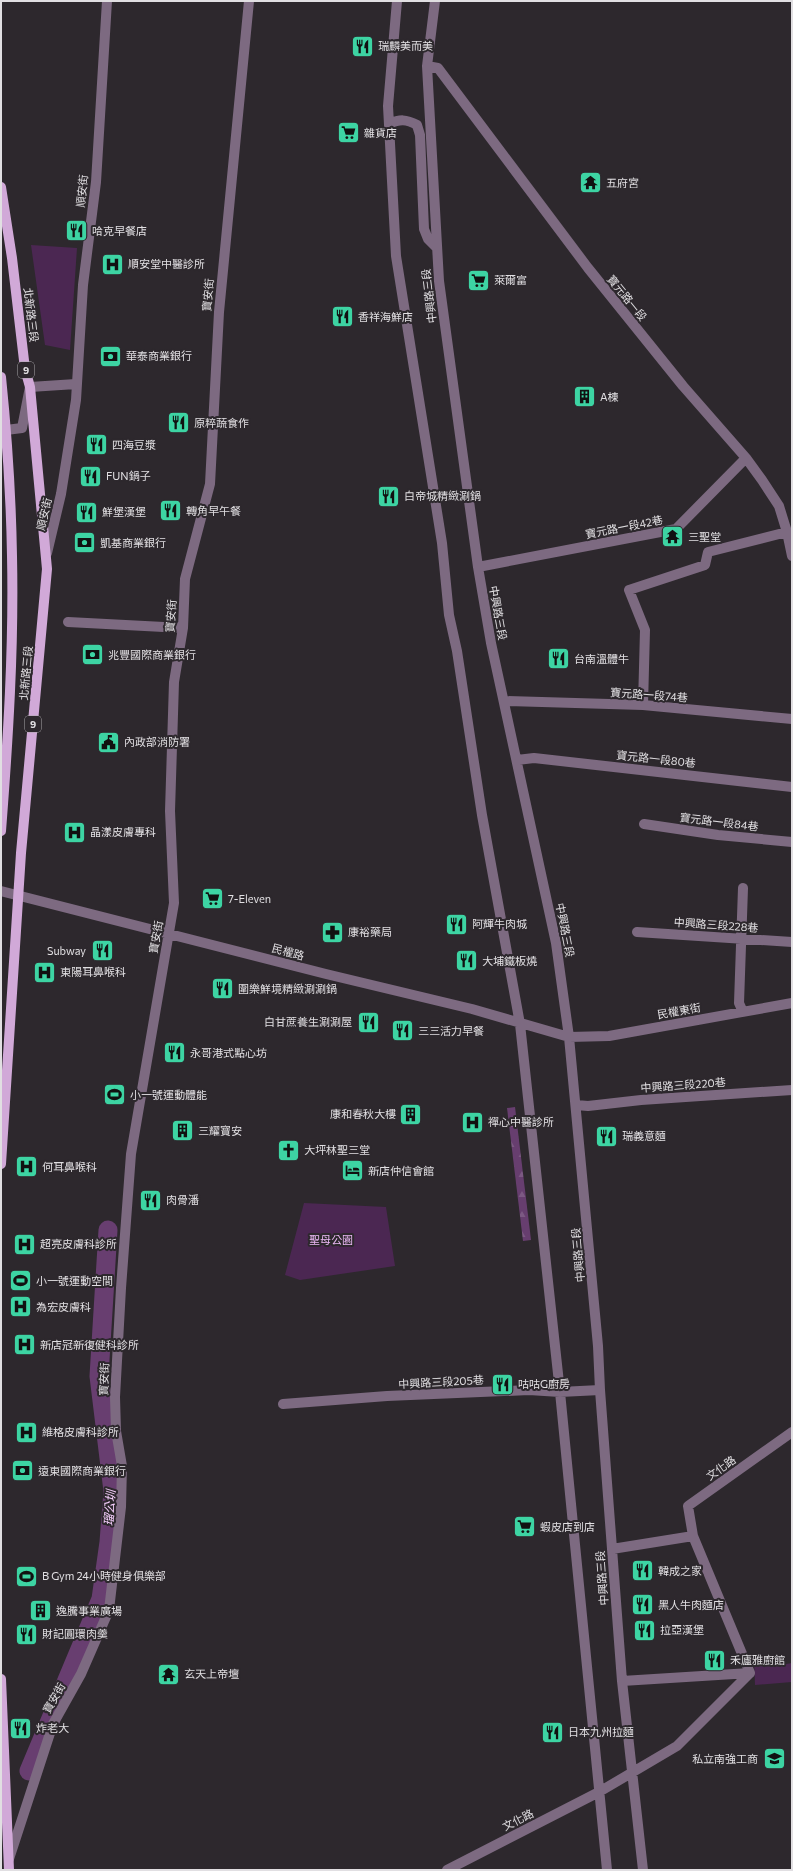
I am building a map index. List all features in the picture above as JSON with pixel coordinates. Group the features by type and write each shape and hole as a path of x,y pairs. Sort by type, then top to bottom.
{"main road":[{"name":"北新路三段","path":"1,187 12,258 25,369 30,387 47,553 47,569 21,853 1,1164"},
{"name":"北新路三段","path":"1,377 6,430 12,556 9,731 1,831"},
{"path":"1,1679 9,1870"}],"street":[{"name":"順安街","path":"47,553 61,494 76,400 83,285 96,182 107,1"},
{"name":"寶安街","path":"9,1859 53,1724 81,1674 109,1610 122,1507 122,1466 116,1431 115,1397 131,1154 174,903 170,810 174,682 183,628 185,579 210,484 219,312 249,1"},
{"path":"397,1 389,88 389,124 396,256 442,543 449,615 457,651 482,815 520,1024 560,1392 607,1870"},
{"name":"中興路三段","path":"434,1 427,66 439,281 478,567 491,643 556,942 569,1037 598,1346 622,1681 643,1870"},
{"name":"寶元路一段","path":"427,66 438,68 588,268 683,386 746,458 779,506 787,532 792,556"},
{"path":"389,124 398,120 408,120 417,125 420,135 424,229 428,239 436,247"},
{"path":"6,430 22,428 30,387 76,384"},
{"name":"寶元路一段42巷","path":"478,567 676,529 746,458"},
{"path":"643,705 646,630 629,590 706,565 708,552 787,532"},
{"path":"68,622 183,628"},
{"name":"寶元路一段74巷","path":"504,701 643,705 792,719"},
{"name":"寶元路一段80巷","path":"517,760 534,758 792,787"},
{"name":"寶元路一段84巷","path":"644,824 718,836 792,842"},
{"path":"742,1012 739,1003 743,888"},
{"name":"民權路","path":"1,891 472,1009 569,1037"},
{"name":"中興路三段228巷","path":"638,932 792,942"},
{"name":"民權東街","path":"569,1037 609,1036 792,1003"},
{"name":"中興路三段220巷","path":"576,1105 588,1106 641,1100 792,1090"},
{"name":"中興路三段205巷","path":"283,1404 395,1396 529,1390 560,1392 600,1390"},
{"name":"文化路","path":"447,1870 599,1792 677,1746 750,1673 693,1536 688,1506 792,1432"},
{"path":"612,1549 693,1536"},
{"path":"622,1681 750,1673"}],"green space":[{"path":"31,245 77,248 70,350 45,345"},
{"path":"515,1107 531,1240 523,1241 507,1108"},
{"name":"聖母公園","path":"304,1203 386,1207 395,1266 300,1280 285,1275"},
{"path":"754,1659 786,1664 792,1663 792,1682 755,1685"}],"waterway":[{"name":"瑠公圳","path":"29,1771 101,1599 109,1542 113,1491 99,1376 108,1230"}],"place":[{"name":"瑞麟美而美","path":"363,46"},
{"name":"雜貨店","path":"348,133"},
{"name":"五府宮","path":"590,183"},
{"name":"哈克早餐店","path":"76,231"},
{"name":"順安堂中醫診所","path":"113,264"},
{"name":"萊爾富","path":"478,280"},
{"name":"香祥海鮮店","path":"343,317"},
{"name":"華泰商業銀行","path":"111,356"},
{"name":"A棟","path":"585,397"},
{"name":"原粹蔬食作","path":"178,423"},
{"name":"四海豆漿","path":"96,445"},
{"name":"FUN鍋子","path":"90,476"},
{"name":"白帝城精緻涮鍋","path":"388,496"},
{"name":"轉角早午餐","path":"171,511"},
{"name":"鮮堡漢堡","path":"86,512"},
{"name":"三聖堂","path":"672,537"},
{"name":"凱基商業銀行","path":"85,543"},
{"name":"兆豐國際商業銀行","path":"92,655"},
{"name":"台南溫體牛","path":"559,659"},
{"name":"內政部消防署","path":"108,742"},
{"name":"晶漾皮膚專科","path":"74,832"},
{"name":"7-Eleven","path":"213,899"},
{"name":"阿輝牛肉城","path":"456,924"},
{"name":"康裕藥局","path":"332,932"},
{"name":"Subway","path":"102,951"},
{"name":"大埔鐵板燒","path":"466,961"},
{"name":"東陽耳鼻喉科","path":"45,972"},
{"name":"圍樂鮮境精緻涮涮鍋","path":"223,989"},
{"name":"白甘蔗養生涮涮屋","path":"368,1022"},
{"name":"三三活力早餐","path":"402,1031"},
{"name":"永哥港式點心坊","path":"174,1053"},
{"name":"小一號運動體能","path":"115,1095"},
{"name":"康和春秋大樓","path":"411,1114"},
{"name":"禪心中醫診所","path":"473,1122"},
{"name":"三耀寶安","path":"183,1131"},
{"name":"瑞義意麵","path":"606,1136"},
{"name":"大坪林聖三堂","path":"288,1150"},
{"name":"何耳鼻喉科","path":"27,1167"},
{"name":"新店仲信會館","path":"353,1171"},
{"name":"肉骨潘","path":"150,1200"},
{"name":"超亮皮膚科診所","path":"24,1244"},
{"name":"小一號運動空間","path":"21,1281"},
{"name":"為宏皮膚科","path":"21,1307"},
{"name":"新店冠新復健科診所","path":"24,1345"},
{"name":"咕咕G廚房","path":"502,1384"},
{"name":"維格皮膚科診所","path":"26,1432"},
{"name":"遠東國際商業銀行","path":"22,1471"},
{"name":"蝦皮店到店","path":"525,1527"},
{"name":"韓成之家","path":"643,1571"},
{"name":"B Gym 24小時健身俱樂部","path":"26,1576"},
{"name":"黑人牛肉麵店","path":"643,1605"},
{"name":"逸騰事業廣場","path":"41,1611"},
{"name":"拉亞漢堡","path":"645,1630"},
{"name":"財記圓環肉羹","path":"27,1634"},
{"name":"禾廬雅廚館","path":"714,1660"},
{"name":"玄天上帝壇","path":"169,1674"},
{"name":"炸老大","path":"21,1728"},
{"name":"日本九州拉麵","path":"553,1732"},
{"name":"私立南強工商","path":"774,1759"}]}
